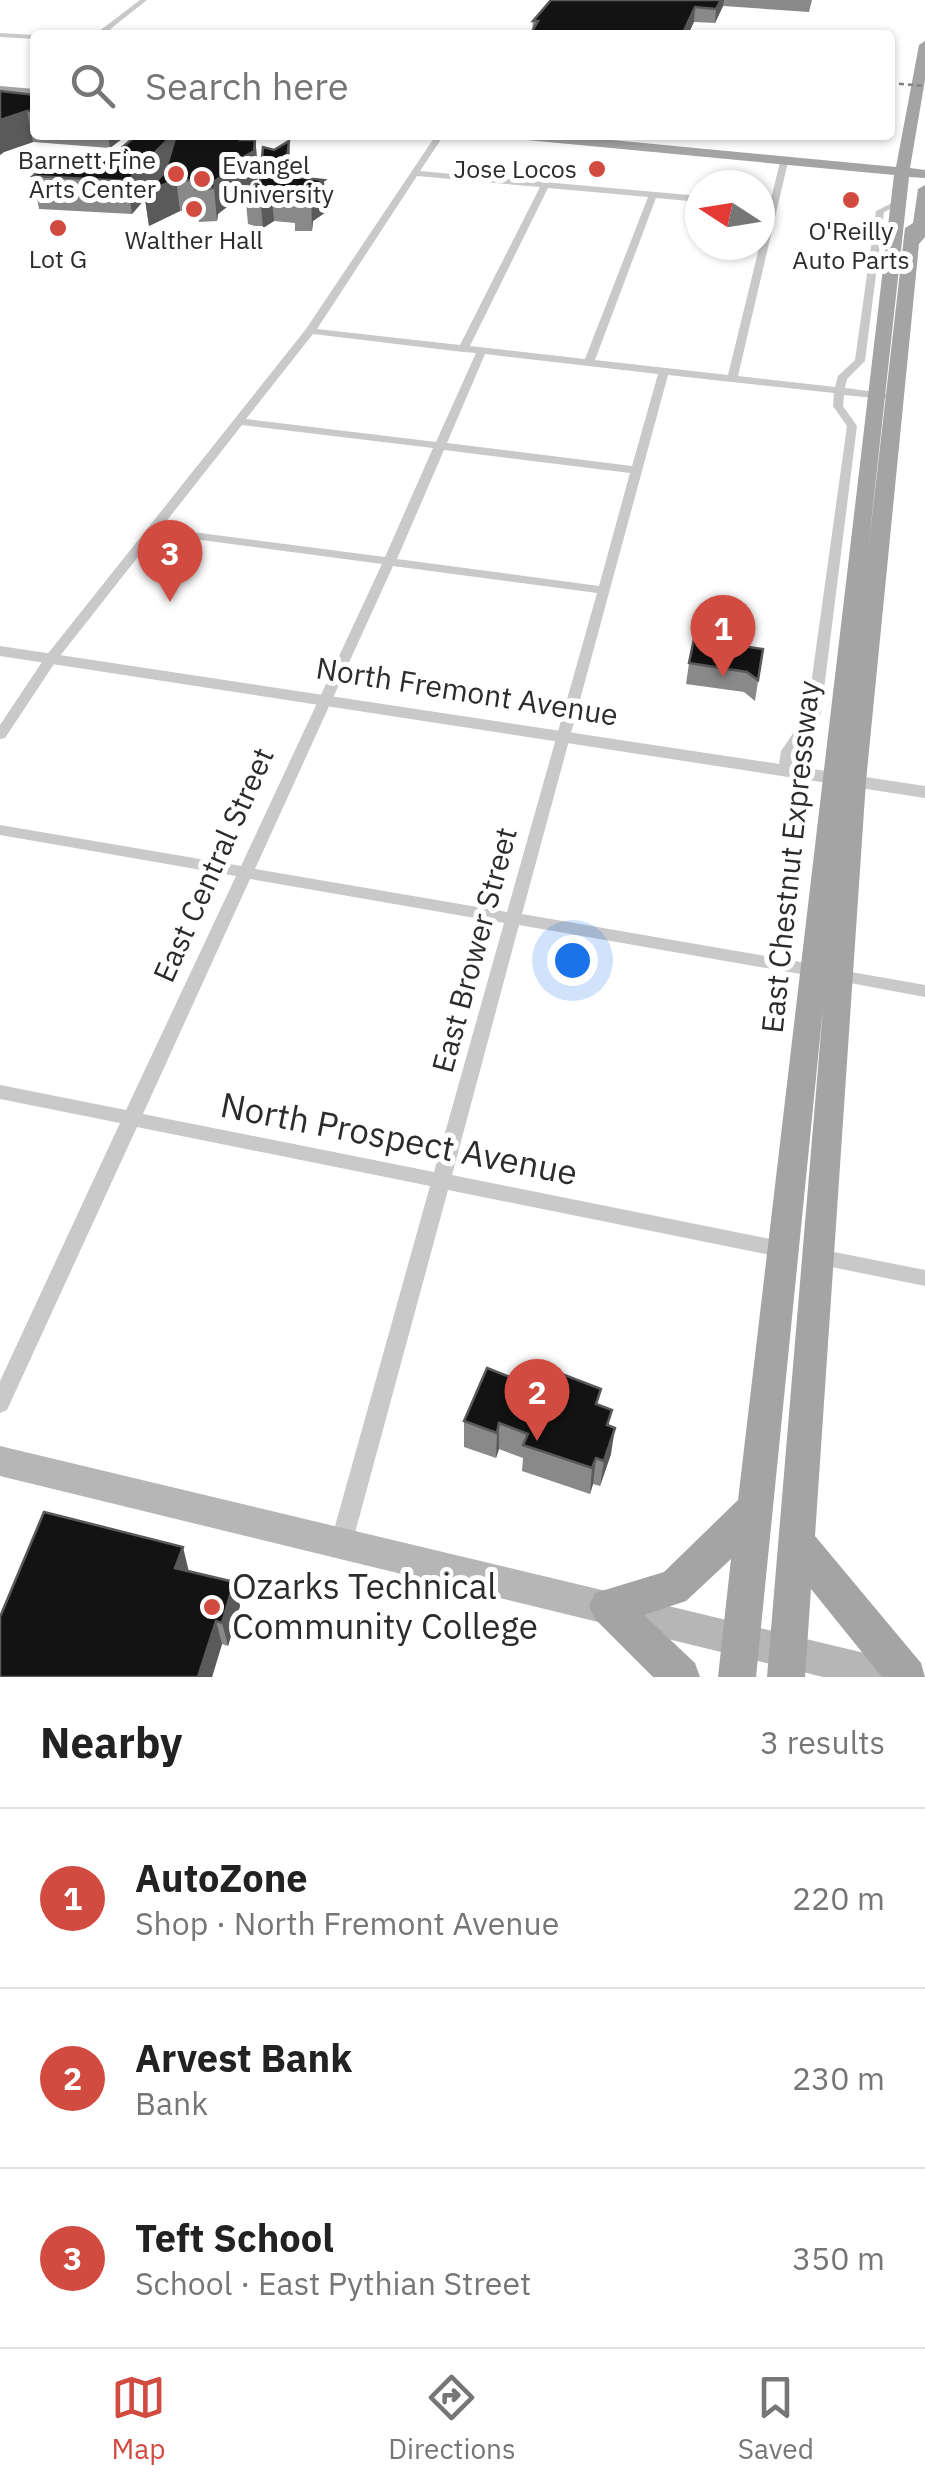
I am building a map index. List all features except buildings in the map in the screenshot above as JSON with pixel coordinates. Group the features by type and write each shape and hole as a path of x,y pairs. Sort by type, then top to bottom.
{"main road":[{"name":"East Chestnut Expressway","path":"737,1677 812,970 842,779 884,396 913,179 925,46"},
{"path":"0,90 30,90"},
{"path":"724,154 784,162 858,165 882,161 896,154 919,112"},
{"name":"East Chestnut Expressway","path":"884,396 911,244 913,179 925,136"},
{"path":"571,140 858,165 913,179"},
{"path":"858,165 892,180 913,179"},
{"name":"East Chestnut Expressway","path":"786,1664 840,976 842,779"},
{"path":"0,1461 740,1639 786,1664 894,1677"},
{"path":"608,1606 673,1588 693,1574 755,1508"},
{"path":"796,1542 907,1677"},
{"path":"608,1606 681,1677"}],"street":[{"path":"105,30 144,0"},
{"path":"0,35 30,38"},
{"path":"0,735 51,659 310,331 437,140"},
{"path":"775,206 784,162"},
{"path":"415,173 685,197"},
{"path":"785,771 788,751 814,713 852,426 838,406 839,391 842,378 860,360 880,211 913,179"},
{"path":"463,348 545,185"},
{"path":"589,362 653,194"},
{"path":"732,379 762,260"},
{"path":"310,331 884,396"},
{"name":"East Central Street","path":"0,1404 390,560 481,352"},
{"name":"East Brower Street","path":"340,1544 664,371"},
{"path":"237,420 637,470"},
{"path":"152,530 604,590"},
{"name":"North Fremont Avenue","path":"0,651 925,792"},
{"path":"0,830 812,970"},
{"path":"840,976 925,991"},
{"name":"North Prospect Avenue","path":"0,1092 785,1250"},
{"path":"818,1257 925,1278"}],"railway":[{"path":"895,83 925,86"}],"place":[{"name":"Jose Locos","path":"597,169"},
{"name":"Barnett Fine Arts Center","path":"176,174"},
{"name":"Evangel University","path":"202,179"},
{"name":"O'Reilly Auto Parts","path":"851,200"},
{"name":"Walther Hall","path":"194,209"},
{"name":"Lot G","path":"58,228"},
{"name":"Teft School","path":"170,602"},
{"name":"AutoZone","path":"723,677"},
{"name":"Arvest Bank","path":"537,1441"},
{"name":"Ozarks Technical Community College","path":"212,1607"}]}
